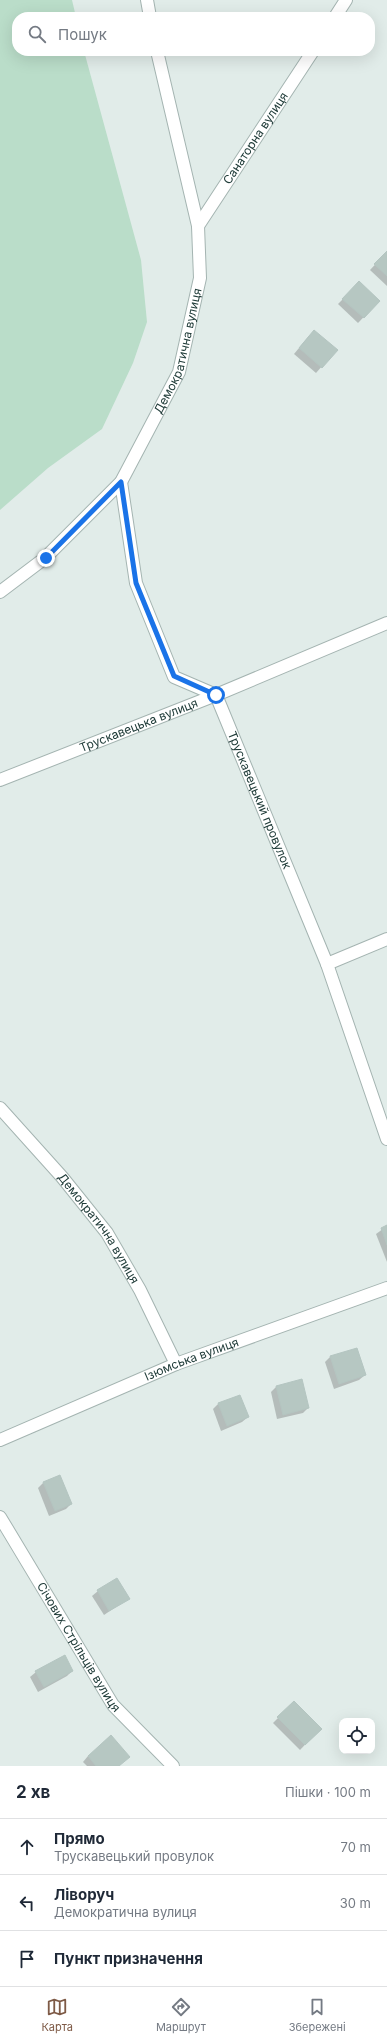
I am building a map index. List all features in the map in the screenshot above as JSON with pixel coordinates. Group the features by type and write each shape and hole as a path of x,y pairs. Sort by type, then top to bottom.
{"street":[{"path":"147,0 149,12"},
{"path":"338,12 346,0"},
{"name":"Демократична вулиця","path":"0,592 46,558 121,482 179,372 200,278 198,226 158,56"},
{"name":"Санаторна вулиця","path":"198,226 310,56"},
{"path":"121,482 136,583 174,676 216,695"},
{"name":"Трускавецька вулиця","path":"0,780 216,695 387,623"},
{"name":"Трускавецький провулок","path":"216,695 327,964 387,1139"},
{"path":"327,964 387,939"},
{"name":"Демократична вулиця","path":"0,1108 62,1177 107,1233 140,1290 176,1364"},
{"name":"Ізюмська вулиця","path":"0,1440 176,1364 387,1288"},
{"name":"Січових Стрільців вулиця","path":"0,1517 113,1705 173,1766"}],"green space":[{"path":"0,0 72,0 75,12 12,12 12,56 85,56 141,260 147,322 133,363 102,429 48,468 0,510"}],"building":[{"path":"387,251 387,276 374,264"},
{"path":"359,281 380,301 364,318 342,299"},
{"path":"314,330 338,350 322,368 299,348"},
{"path":"387,1225 387,1245 381,1228"},
{"path":"357,1348 366,1375 339,1384 330,1356"},
{"path":"302,1379 309,1408 283,1415 276,1386"},
{"path":"240,1395 249,1417 227,1426 218,1403"},
{"path":"60,1475 72,1504 55,1511 43,1482"},
{"path":"117,1578 130,1599 109,1611 97,1590"},
{"path":"65,1655 73,1671 44,1687 35,1671"},
{"path":"294,1701 322,1729 305,1745 277,1717"},
{"path":"111,1735 130,1757 119,1766 96,1766 88,1756"}],"route":[{"path":"46,558 121,482 136,583 174,676 216,695"}]}
